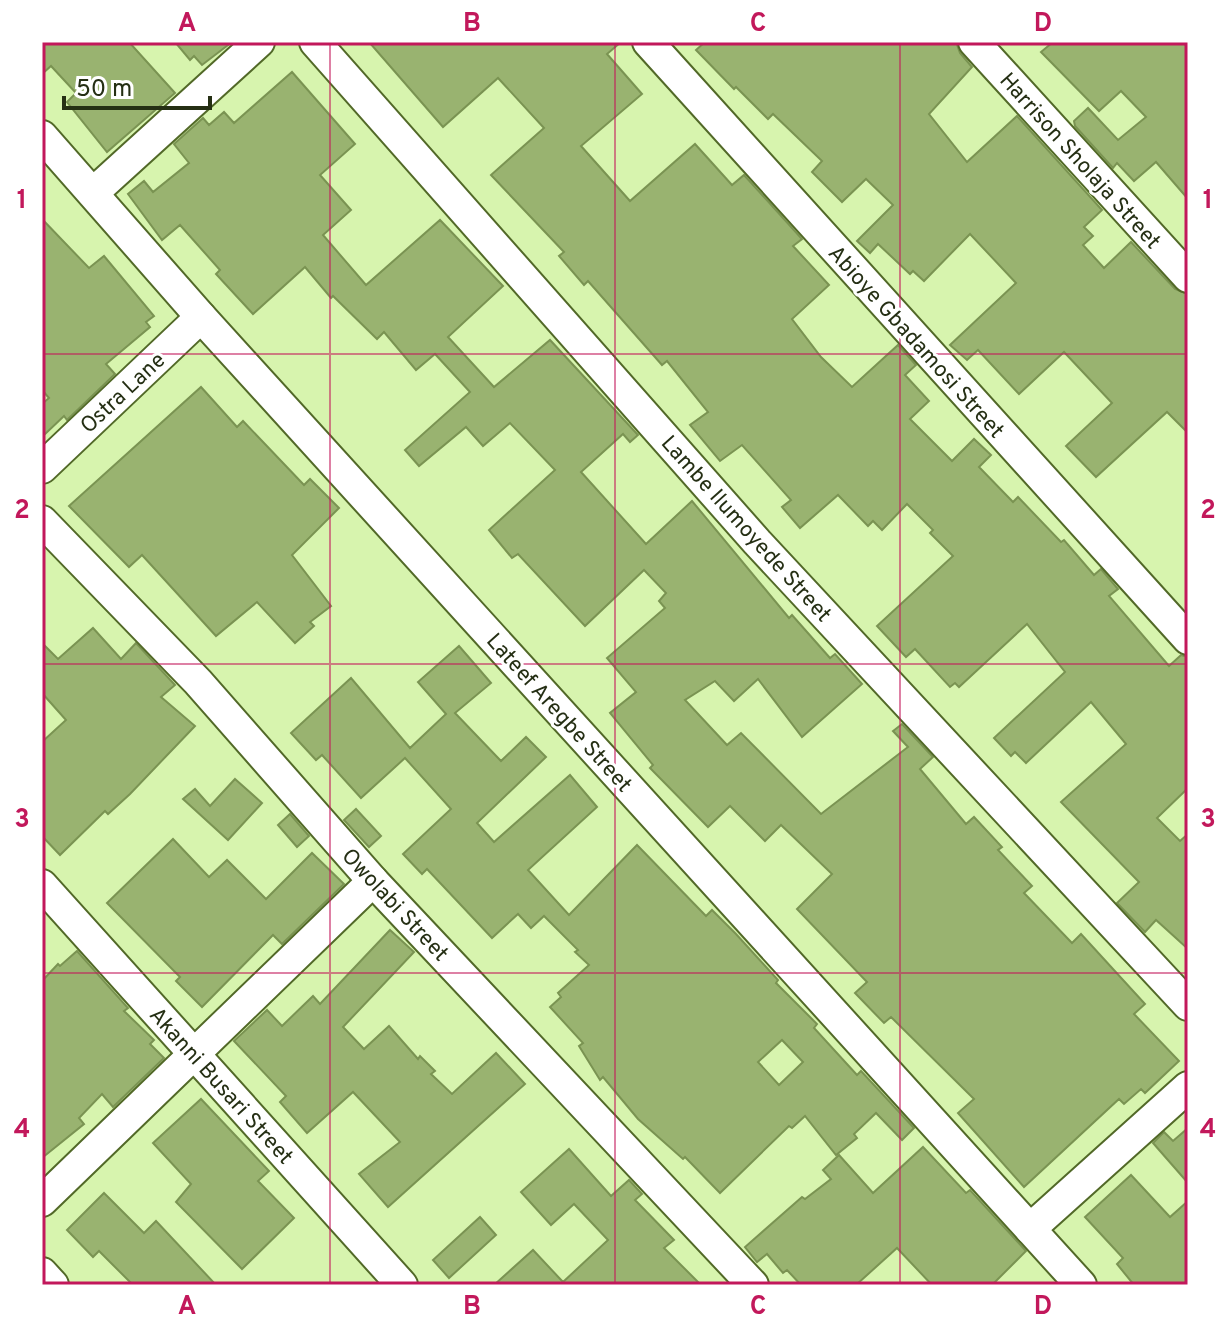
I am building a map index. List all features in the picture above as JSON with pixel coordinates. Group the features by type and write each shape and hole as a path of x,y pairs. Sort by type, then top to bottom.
{"street":[{"path":"93,193 259,42"},
{"name":"Lambe Ilumoyede Street","path":"315,42 757,542 1188,1005"},
{"name":"Abioye Gbadamosi Street","path":"648,42 1188,639"},
{"name":"Harrison Sholaja Street","path":"974,42 1188,277"},
{"name":"Lateef Aregbe Street","path":"42,136 201,317 1081,1285"},
{"name":"Ostra Lane","path":"42,468 201,317"},
{"name":"Owolabi Street","path":"42,521 198,682 373,881 742,1281"},
{"path":"42,1201 373,881"},
{"name":"Akanni Busari Street","path":"42,885 402,1285"},
{"path":"1030,1229 1188,1087"},
{"path":"42,1273 53,1285"}],"building":[{"path":"42,42 129,42 175,93 107,152 67,102 76,93 51,66 42,74"},
{"path":"175,42 232,42 202,65 194,56 190,60"},
{"path":"369,42 621,42 607,54 642,94 581,146 630,201 695,144 732,185 744,175 802,239 793,246 829,285 792,319 821,357 852,387 898,345 916,365 905,375 929,401 910,419 952,461 974,439 991,455 979,467 1013,502 1018,497 1061,542 1064,540 1094,575 1101,569 1118,589 1109,596 1169,666 1181,655 1188,657 1188,788 1157,818 1180,841 1188,834 1188,949 1156,920 1145,932 1117,903 1139,882 1061,802 1126,744 1091,702 1026,763 1015,752 1011,756 994,738 1065,672 1027,624 959,687 955,683 950,687 915,649 906,657 877,626 953,556 930,533 933,530 907,504 882,530 873,521 868,526 838,495 800,528 782,507 791,500 742,445 720,461 690,425 708,412 667,361 662,365 588,281 584,285 559,256 564,252 491,175 544,128 498,78 443,127"},
{"path":"705,42 956,42 960,53 972,67 929,114 967,162 1017,116 1102,210 1084,227 1093,236 1083,245 1104,268 1131,242 1175,289 1188,294 1188,433 1167,412 1096,477 1066,446 1112,403 1064,352 1019,394 978,350 967,360 950,345 1016,283 970,234 924,281 913,271 910,274 878,244 870,253 857,241 893,205 866,179 842,202 812,172 822,161 773,114 768,119 696,50"},
{"path":"1053,42 1183,42 1188,48 1188,199 1156,162 1134,181 1117,163 1113,168 1075,126 1074,121 1088,108 1118,140 1146,117 1121,91 1099,111 1041,52"},
{"path":"292,72 355,144 320,175 351,210 323,235 366,285 440,220 503,286 448,337 494,387 550,340 638,435 630,442 623,434 581,472 646,544 692,501 789,618 792,615 830,658 835,654 862,684 802,737 758,679 734,701 715,681 685,700 727,745 741,733 821,814 908,747 893,731 902,724 933,757 920,769 966,824 974,817 1002,847 998,850 1032,886 1024,893 1072,943 1081,934 1145,1004 1134,1014 1179,1061 1145,1093 1141,1089 1124,1104 1119,1099 1024,1187 958,1113 974,1099 891,1017 884,1023 855,993 867,982 797,909 832,874 781,825 765,841 730,806 708,827 650,768 653,765 610,713 636,692 607,658 665,608 659,601 666,593 644,570 585,626 518,554 512,558 489,530 555,470 510,423 483,446 466,427 419,466 405,450 470,392 435,354 416,370 384,332 377,339 333,296 331,298 305,267 253,314 216,274 220,270 180,225 162,240 128,194 144,181 153,192 189,163 174,144 203,118 209,125 224,112 234,123"},
{"path":"42,219 89,268 104,256 154,316 146,322 150,327 106,364 115,374 67,420 64,416 42,437 42,404 49,398 42,390"},
{"path":"201,387 237,427 243,421 304,485 310,479 339,508 292,555 331,606 310,622 314,626 295,643 257,602 216,636 142,555 129,567 69,506"},
{"path":"93,628 121,659 136,643 175,685 161,697 195,726 130,794 108,814 105,811 60,855 42,836 42,742 66,720 42,693 42,643 58,659"},
{"path":"459,646 491,683 455,713 501,761 526,737 546,757 477,823 494,842 570,775 597,807 528,870 569,915 637,845 706,916 712,910 736,934 778,980 776,983 817,1024 814,1028 857,1075 861,1071 914,1128 902,1140 876,1113 854,1134 857,1138 836,1155 805,1116 792,1128 789,1126 720,1193 685,1157 683,1159 638,1119 603,1077 600,1080 579,1046 583,1043 550,1007 561,997 558,993 589,965 575,952 578,950 544,916 531,928 518,914 492,938 427,869 422,874 403,854 451,809 405,758 361,798 322,755 316,760 291,733 351,678 410,748 446,714 418,682","holes":["782,1040 803,1062 779,1085 758,1062"]},
{"path":"235,779 262,803 228,840 183,799 195,789 210,806"},
{"path":"356,809 381,836 369,847 344,820"},
{"path":"290,814 309,836 297,847 278,825"},
{"path":"173,839 209,877 227,860 266,899 312,853 344,884 282,944 273,935 202,1007 176,981 180,977 107,903"},
{"path":"390,930 414,952 343,1027 364,1049 389,1026 418,1059 420,1056 435,1071 431,1074 452,1094 496,1053 525,1084 388,1207 359,1174 400,1142 353,1092 307,1133 280,1102 286,1096 234,1041 267,1010 282,1026 313,996 320,1004"},
{"path":"77,951 128,1008 124,1011 154,1040 150,1044 164,1058 113,1107 102,1094 79,1118 84,1124 42,1158 42,981 58,964 60,966"},
{"path":"201,1099 269,1171 258,1181 294,1218 242,1269 176,1202 191,1184 153,1143"},
{"path":"1188,1128 1188,1183 1153,1143 1164,1132 1173,1141"},
{"path":"923,1147 966,1193 970,1190 1026,1251 992,1285 932,1285 897,1248 856,1285 801,1285 787,1270 783,1273 767,1254 757,1262 745,1247 802,1197 805,1199 831,1179 823,1170 839,1155 873,1193"},
{"path":"569,1149 611,1196 629,1180 642,1194 635,1200 674,1240 664,1248 701,1285 494,1285 533,1250 563,1282 608,1240 574,1204 551,1225 521,1192"},
{"path":"1131,1175 1170,1217 1188,1201 1188,1285 1134,1285 1117,1264 1123,1258 1085,1217"},
{"path":"104,1193 144,1233 156,1221 216,1285 133,1285 99,1251 93,1257 67,1230"},
{"path":"480,1217 496,1235 449,1278 433,1260"}]}
